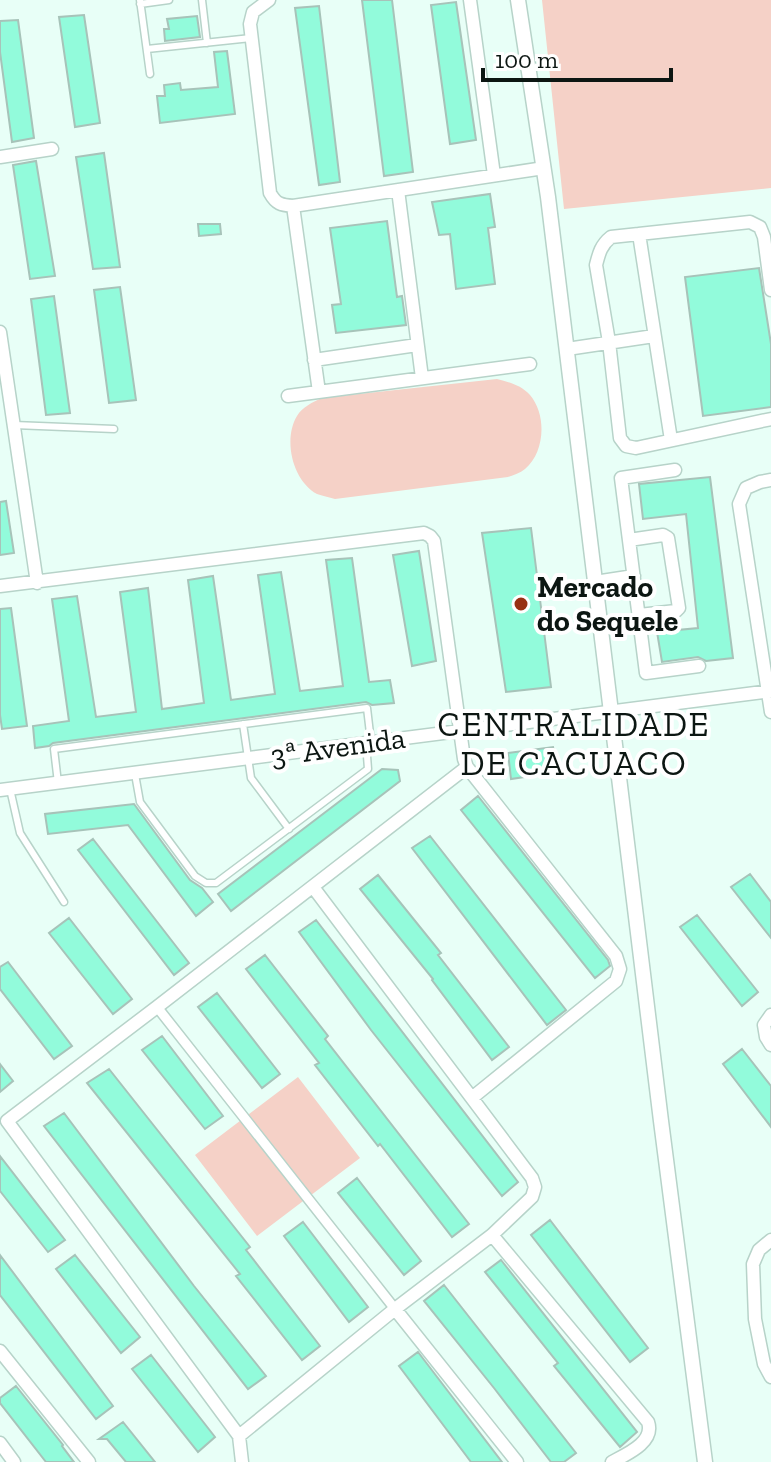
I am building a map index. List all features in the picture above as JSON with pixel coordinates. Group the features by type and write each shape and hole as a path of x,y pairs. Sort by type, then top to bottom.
{"street":[{"path":"269,0 253,12 250,24 270,193 274,201 293,206 544,168"},
{"path":"470,0 494,175"},
{"path":"518,0 544,168 705,1462"},
{"path":"0,157 52,149"},
{"path":"398,190 422,378"},
{"path":"293,206 319,392"},
{"path":"771,290 764,237 760,227 750,222 611,237 603,243 596,265 620,438 626,446 636,448 771,419"},
{"path":"639,234 671,440"},
{"path":"0,332 37,583"},
{"path":"567,349 654,336"},
{"path":"314,360 417,345"},
{"path":"288,396 530,364"},
{"path":"675,470 621,478 646,673 699,666"},
{"path":"771,480 746,488 739,504 771,712"},
{"path":"0,586 424,533 430,536 434,541 459,730 467,767 616,956 620,969 616,981 473,1097"},
{"path":"629,540 663,535 668,538 679,608 676,611 639,615"},
{"path":"595,582 634,576"},
{"name":"3ª Avenida","path":"5,790 770,692"},
{"path":"242,1462 239,1436 2,1123 467,767"},
{"path":"239,1436 492,1235 532,1197 535,1187 532,1178 473,1097 313,887"},
{"path":"157,1007 517,1462"},
{"path":"771,1015 764,1025 771,1045"},
{"path":"492,1235 648,1422 648,1436 636,1448 612,1462"},
{"path":"771,1240 759,1250 753,1264 755,1319 764,1364 771,1377"},
{"path":"0,1351 89,1462"},
{"path":"0,1443 14,1462"}],"lane":[{"path":"150,74 140,2 169,0"},
{"path":"202,0 207,43"},
{"path":"147,49 252,38"},
{"path":"14,425 114,429"},
{"path":"58,783 54,749 367,708 368,769 216,883 206,883 195,876 140,802 135,774"},
{"path":"243,724 251,778 289,829"},
{"path":"5,790 27,848 64,902"}],"shaded area":[{"path":"542,0 771,0 771,188 564,209"},
{"path":"497,379 515,384 530,395 539,413 541,433 537,453 532,462 517,474 335,499 308,488 296,469 291,447 293,425 302,410 322,398"},
{"path":"298,1077 360,1158 257,1236 195,1155"}],"building":[{"path":"362,0 392,0 413,172 384,176"},
{"path":"456,2 476,140 450,144 431,5"},
{"path":"319,6 340,182 319,185 295,8"},
{"path":"84,15 100,123 75,127 59,17"},
{"path":"197,16 200,37 165,41 164,29 169,29 167,19"},
{"path":"18,20 34,138 12,142 0,52 0,21"},
{"path":"227,51 235,114 160,123 157,96 165,96 164,85 180,83 181,90 218,87 214,52"},
{"path":"104,153 120,267 93,269 76,157"},
{"path":"36,161 55,276 30,279 13,165"},
{"path":"490,194 495,227 488,228 495,284 456,289 450,234 439,235 432,202"},
{"path":"387,221 397,297 402,296 406,325 336,333 332,305 341,304 330,228"},
{"path":"198,224 220,224 221,234 199,236"},
{"path":"759,268 771,344 771,407 703,416 685,277"},
{"path":"120,287 136,400 109,403 94,290"},
{"path":"54,296 70,413 46,415 31,299"},
{"path":"710,477 733,658 706,661 698,657 662,662 657,632 698,628 686,514 643,519 639,484"},
{"path":"6,501 14,553 0,555 0,502"},
{"path":"531,528 551,687 506,692 482,533"},
{"path":"419,551 436,661 412,666 393,555"},
{"path":"352,558 369,682 390,680 394,703 372,705 366,702 53,743 35,748 33,726 69,721 52,599 77,596 96,717 136,712 120,592 148,588 162,709 204,703 188,580 213,576 231,700 275,694 258,575 281,572 300,691 343,686 326,560"},
{"path":"11,608 27,726 2,729 0,609"},
{"path":"553,747 558,772 511,779 508,753"},
{"path":"382,769 398,770 400,781 231,911 218,894"},
{"path":"478,796 608,960 610,966 595,978 461,810"},
{"path":"134,804 190,880 202,888 213,902 196,916 128,825 48,834 45,814"},
{"path":"430,836 566,1010 547,1025 412,848"},
{"path":"93,839 189,963 174,975 78,850"},
{"path":"750,874 771,902 771,938 731,887"},
{"path":"378,875 441,953 438,955 509,1047 492,1060 433,979 360,889"},
{"path":"697,915 758,992 742,1006 680,927"},
{"path":"69,918 132,999 113,1014 49,933"},
{"path":"316,920 518,1182 502,1196 371,1030 299,932"},
{"path":"265,955 328,1036 325,1039 469,1224 452,1237 315,1065 319,1063 246,969"},
{"path":"8,962 72,1046 54,1059 0,989 0,967"},
{"path":"217,993 280,1074 262,1088 198,1007"},
{"path":"162,1036 223,1116 205,1129 142,1050"},
{"path":"742,1049 771,1086 771,1127 723,1064"},
{"path":"0,1064 13,1081 0,1092"},
{"path":"109,1069 250,1247 246,1250 320,1346 302,1360 236,1276 240,1274 87,1083"},
{"path":"64,1113 266,1376 248,1389 44,1126"},
{"path":"0,1156 65,1240 48,1252 0,1191"},
{"path":"357,1178 421,1261 404,1275 338,1193"},
{"path":"550,1220 648,1348 630,1362 531,1235"},
{"path":"303,1222 368,1307 349,1322 284,1236"},
{"path":"0,1255 113,1406 96,1419 0,1295"},
{"path":"75,1255 140,1337 121,1353 56,1269"},
{"path":"501,1260 637,1432 620,1447 554,1366 558,1363 485,1272"},
{"path":"444,1285 576,1453 564,1462 551,1462 424,1301"},
{"path":"418,1352 502,1462 471,1462 399,1366"},
{"path":"151,1355 215,1437 198,1452 132,1369"},
{"path":"16,1386 74,1462 46,1462 0,1403 0,1398"},
{"path":"123,1422 155,1462 126,1462 107,1439 99,1439"}],"place":[{"name":"Mercado do Sequele","path":"521,604"}],"district":[{"name":"CENTRALIDADE DE CACUACO","path":"574,744"}]}
